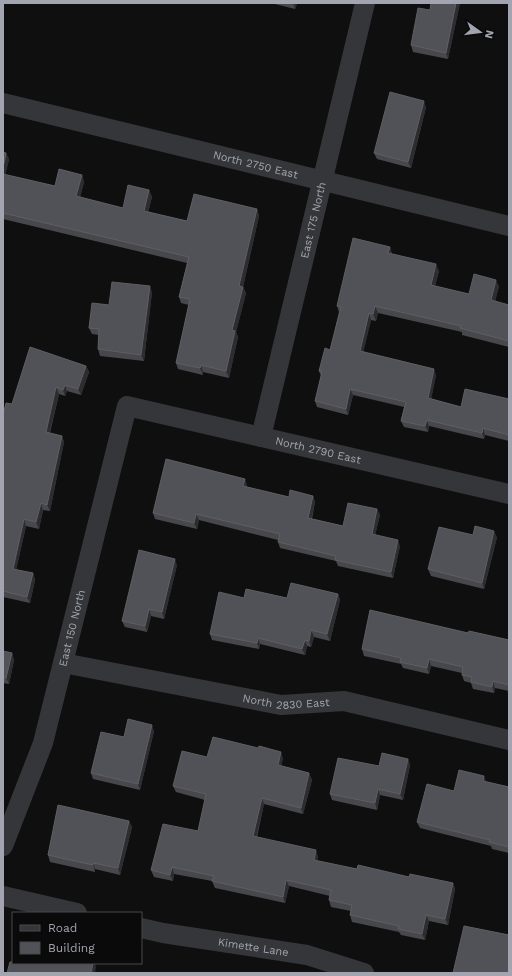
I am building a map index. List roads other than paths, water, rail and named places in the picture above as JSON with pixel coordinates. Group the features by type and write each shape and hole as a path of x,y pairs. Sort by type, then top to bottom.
{"street":[{"name":"East 175 North","path":"261,437 364,3"},
{"name":"North 2750 East","path":"3,103 509,226"},
{"name":"North 2790 East","path":"127,406 509,494"},
{"name":"East 150 North","path":"3,846 43,743 127,406"},
{"name":"North 2830 East","path":"63,663 281,706 344,701 509,740"},
{"path":"3,896 73,912"},
{"name":"Kimette Lane","path":"142,928 307,956 364,973"}]}
